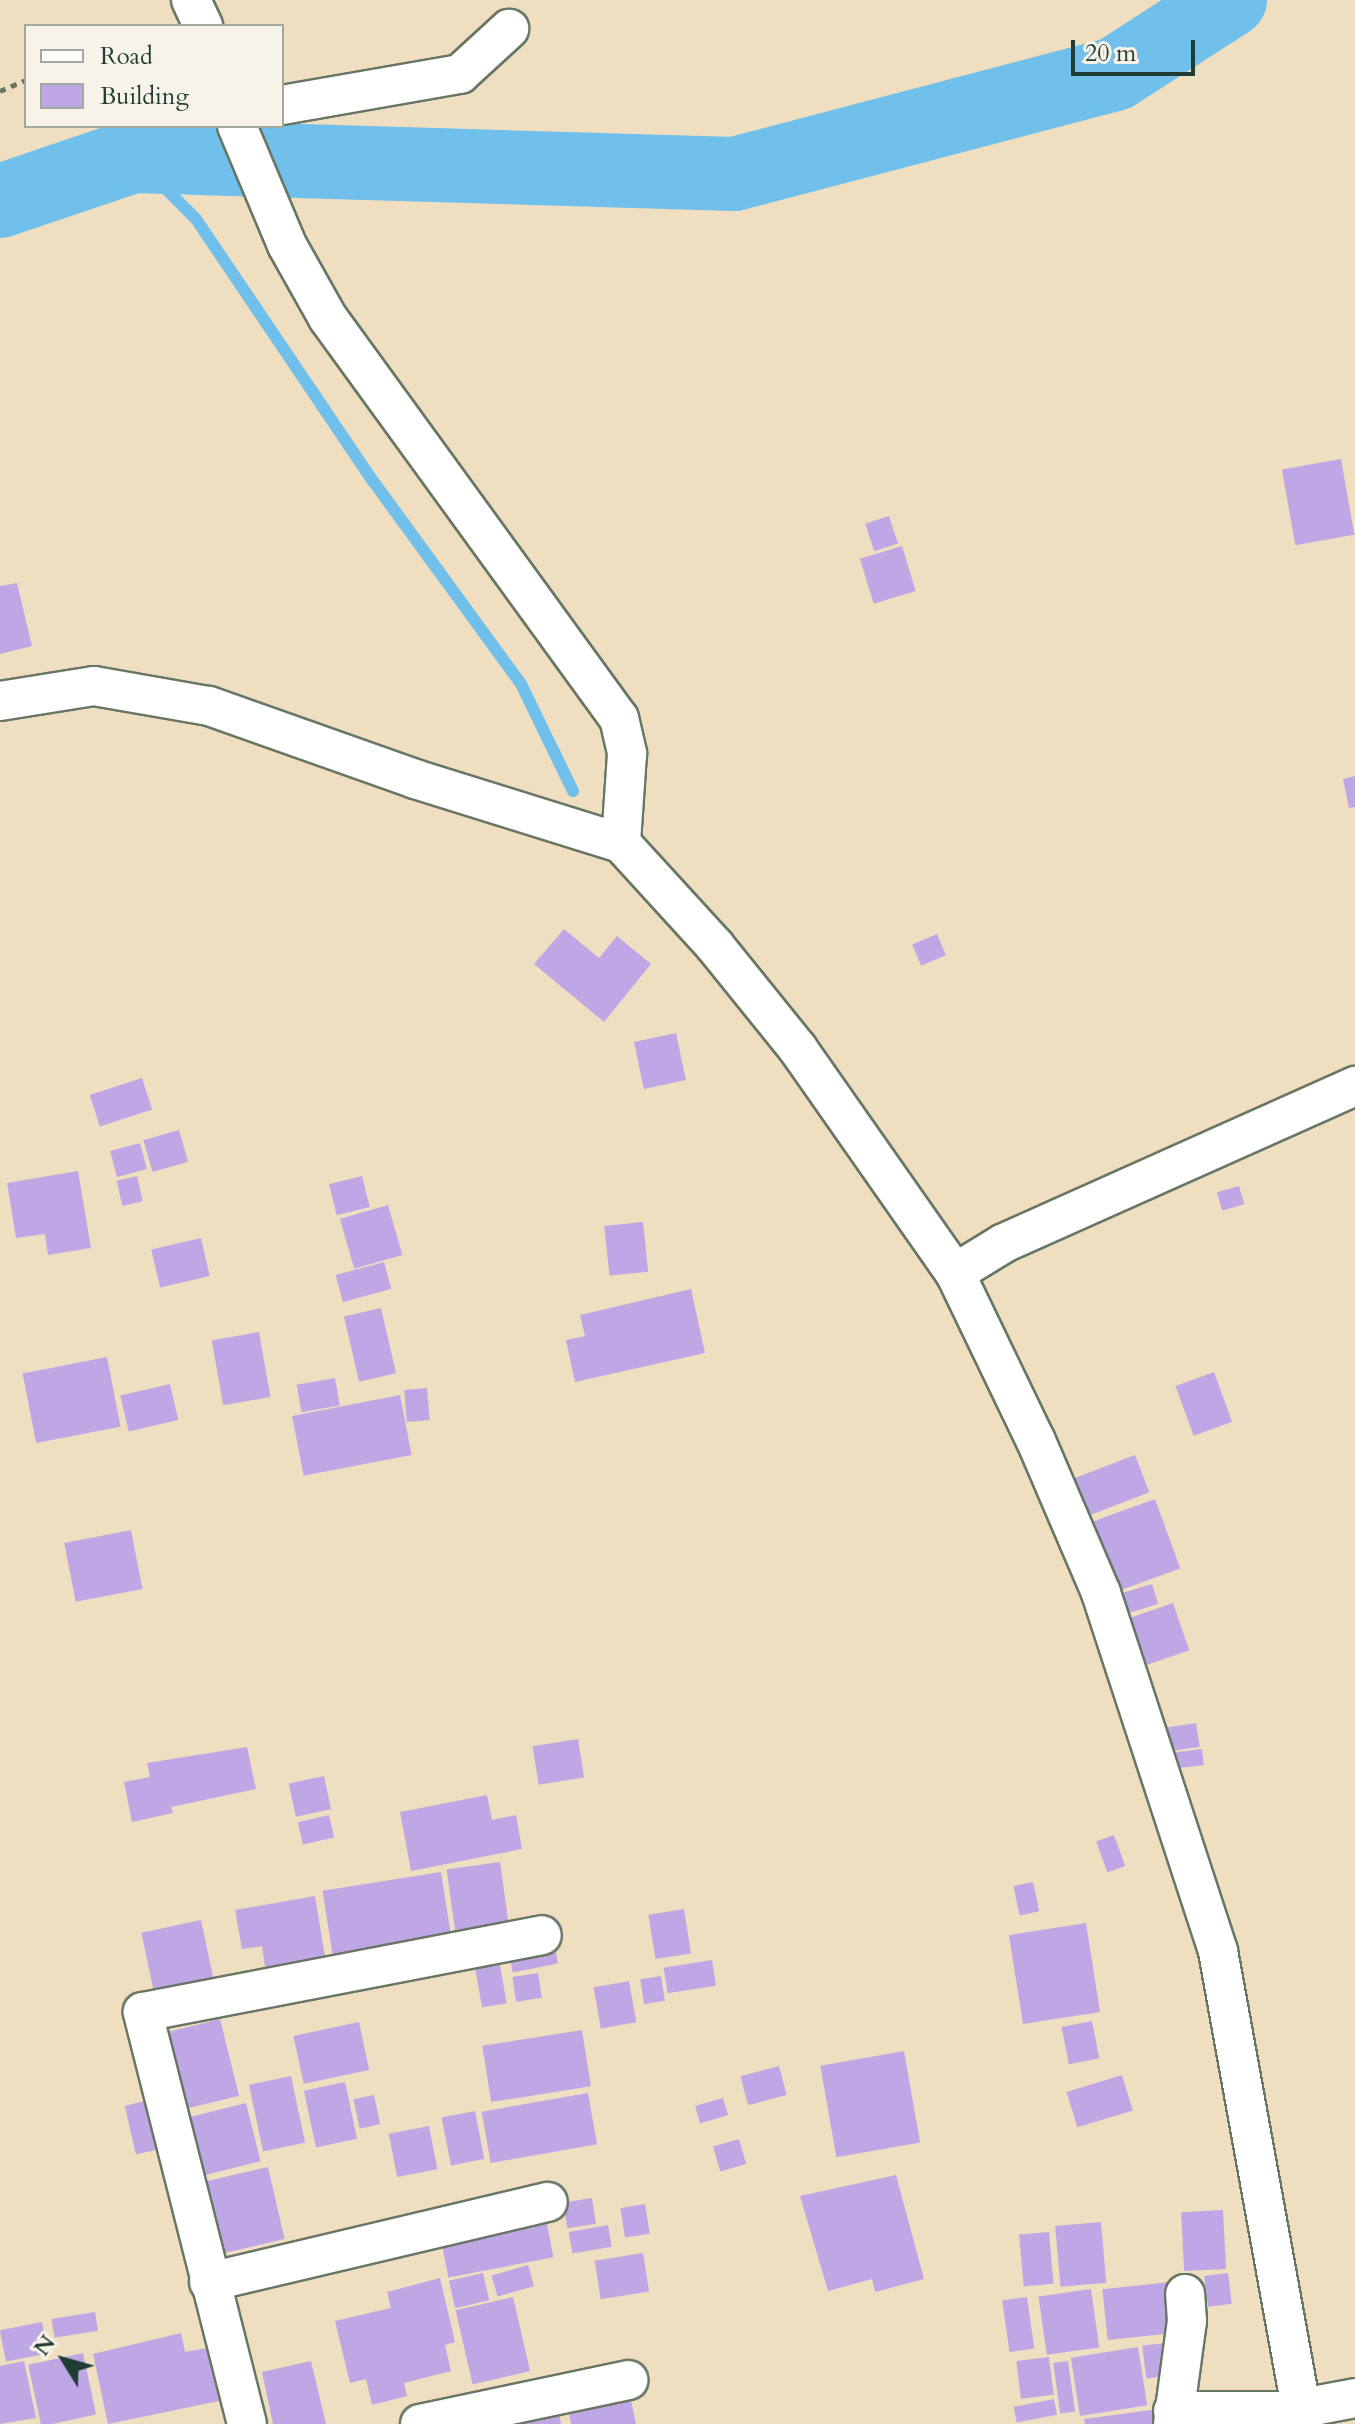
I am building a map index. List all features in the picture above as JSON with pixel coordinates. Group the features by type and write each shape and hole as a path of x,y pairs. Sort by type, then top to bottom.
{"street":[{"path":"191,0 202,24"},
{"path":"284,105 460,74 509,29"},
{"path":"240,137 287,245 328,318 619,718 627,754 621,843"},
{"path":"0,701 94,686 209,706 415,779 621,843 715,946 798,1049 955,1273 1036,1441 1101,1593 1176,1814 1218,1951 1287,2414"},
{"path":"955,1273 1004,1243 1355,1086"},
{"path":"247,2424 143,2012 542,1935"},
{"path":"209,2282 548,2202"},
{"path":"1185,2294 1187,2321 1173,2418 1287,2414 1355,2398"},
{"path":"420,2424 628,2380"}],"path":[{"path":"0,91 24,81"}],"building":[{"path":"1341,459 1354,535 1295,545 1282,469"},
{"path":"889,516 898,544 874,551 865,524"},
{"path":"902,546 916,591 874,604 860,559"},
{"path":"17,583 32,646 0,654 0,586"},
{"path":"1355,776 1355,807 1349,808 1343,779"},
{"path":"564,929 599,958 617,936 651,964 604,1022 534,964"},
{"path":"937,934 946,955 921,966 912,945"},
{"path":"676,1033 686,1080 644,1089 634,1042"},
{"path":"142,1078 152,1109 100,1126 90,1095"},
{"path":"179,1130 188,1162 153,1172 143,1140"},
{"path":"140,1143 147,1169 117,1177 110,1151"},
{"path":"78,1171 91,1248 48,1255 45,1234 16,1238 7,1183"},
{"path":"137,1176 143,1201 122,1206 117,1181"},
{"path":"362,1176 370,1207 337,1215 329,1184"},
{"path":"1239,1186 1244,1204 1222,1211 1217,1192"},
{"path":"388,1205 402,1255 354,1269 340,1219"},
{"path":"643,1222 648,1272 609,1276 604,1226"},
{"path":"201,1238 210,1276 160,1287 151,1249"},
{"path":"384,1262 391,1289 343,1302 336,1275"},
{"path":"691,1289 705,1353 575,1382 566,1340 585,1336 580,1315"},
{"path":"381,1308 396,1373 359,1382 344,1317"},
{"path":"259,1332 270,1397 223,1405 212,1340"},
{"path":"107,1357 121,1427 36,1443 23,1373"},
{"path":"1214,1372 1232,1422 1194,1436 1175,1386"},
{"path":"335,1378 340,1406 301,1412 297,1385"},
{"path":"170,1384 178,1420 129,1432 120,1395"},
{"path":"427,1388 430,1420 407,1422 404,1390"},
{"path":"400,1395 412,1455 304,1476 292,1416"},
{"path":"1135,1455 1149,1492 1077,1520 1063,1483"},
{"path":"1155,1499 1180,1569 1108,1595 1083,1525"},
{"path":"131,1530 142,1589 76,1602 64,1543"},
{"path":"1152,1584 1158,1604 1118,1616 1112,1596"},
{"path":"1173,1603 1189,1650 1137,1668 1121,1621"},
{"path":"1196,1723 1200,1747 1169,1752 1165,1728"},
{"path":"578,1739 584,1778 539,1785 533,1746"},
{"path":"247,1747 256,1789 171,1807 173,1813 132,1822 124,1782 150,1777 147,1763"},
{"path":"1202,1749 1204,1765 1172,1769 1170,1753"},
{"path":"324,1776 331,1809 296,1817 289,1783"},
{"path":"487,1795 492,1820 516,1815 522,1849 411,1871 400,1812"},
{"path":"329,1815 334,1837 303,1845 298,1822"},
{"path":"1114,1835 1125,1866 1107,1873 1096,1841"},
{"path":"500,1862 510,1931 456,1939 447,1870"},
{"path":"441,1872 452,1939 333,1958 322,1891"},
{"path":"1033,1882 1039,1911 1020,1916 1013,1886"},
{"path":"315,1896 326,1963 266,1974 262,1946 242,1949 235,1910"},
{"path":"684,1909 691,1953 655,1959 648,1915"},
{"path":"201,1920 215,1987 155,1999 141,1933"},
{"path":"1086,1923 1100,2012 1023,2024 1009,1935"},
{"path":"554,1943 558,1964 513,1972 509,1952"},
{"path":"498,1954 507,2003 482,2008 473,1958"},
{"path":"712,1960 716,1986 668,1993 664,1968"},
{"path":"538,1973 542,1998 516,2002 512,1977"},
{"path":"661,1976 665,2001 644,2004 640,1979"},
{"path":"629,1981 636,2022 601,2029 594,1987"},
{"path":"220,2019 239,2096 175,2112 156,2035"},
{"path":"1092,2021 1099,2058 1069,2064 1062,2027"},
{"path":"359,2022 369,2070 304,2084 293,2036"},
{"path":"582,2030 591,2086 491,2102 482,2046"},
{"path":"904,2051 920,2143 836,2157 820,2066"},
{"path":"779,2066 787,2095 748,2105 740,2076"},
{"path":"1122,2075 1133,2110 1077,2127 1067,2092"},
{"path":"291,2076 305,2143 263,2151 249,2085"},
{"path":"345,2082 357,2139 316,2147 304,2091"},
{"path":"588,2093 597,2144 491,2163 482,2112"},
{"path":"374,2095 380,2124 360,2129 353,2099"},
{"path":"723,2098 728,2115 700,2123 695,2106"},
{"path":"150,2100 161,2149 136,2155 125,2106"},
{"path":"246,2103 261,2161 191,2179 176,2120"},
{"path":"475,2111 484,2159 451,2166 442,2117"},
{"path":"429,2126 437,2169 397,2177 389,2134"},
{"path":"739,2139 746,2164 720,2171 713,2146"},
{"path":"268,2167 285,2239 208,2257 191,2185"},
{"path":"896,2175 924,2279 875,2292 872,2279 828,2291 800,2196"},
{"path":"592,2198 596,2224 567,2228 563,2203"},
{"path":"645,2204 650,2234 625,2238 620,2208"},
{"path":"1223,2210 1226,2269 1184,2271 1181,2212"},
{"path":"545,2214 553,2257 448,2278 440,2234"},
{"path":"1101,2222 1106,2283 1060,2287 1055,2226"},
{"path":"608,2225 612,2247 572,2254 569,2232"},
{"path":"1049,2232 1054,2284 1024,2286 1019,2235"},
{"path":"643,2253 649,2292 601,2299 595,2261"},
{"path":"528,2265 534,2286 498,2297 491,2275"},
{"path":"483,2273 489,2300 455,2308 449,2281"},
{"path":"1228,2273 1232,2304 1208,2307 1204,2276"},
{"path":"440,2278 455,2342 445,2345 451,2371 404,2383 407,2396 372,2405 366,2379 350,2383 335,2321 391,2308 387,2292"},
{"path":"1171,2282 1176,2333 1108,2340 1102,2289"},
{"path":"1091,2289 1099,2347 1047,2355 1039,2296"},
{"path":"513,2297 530,2371 473,2384 456,2310"},
{"path":"1027,2297 1034,2348 1009,2352 1002,2300"},
{"path":"95,2312 98,2331 55,2338 52,2319"},
{"path":"42,2322 48,2353 6,2362 0,2330"},
{"path":"181,2333 185,2352 207,2348 219,2401 108,2424 93,2354"},
{"path":"1173,2342 1177,2375 1146,2379 1142,2346"},
{"path":"1138,2347 1147,2405 1080,2416 1071,2358"},
{"path":"83,2353 96,2415 41,2424 28,2365"},
{"path":"1049,2357 1054,2395 1021,2399 1016,2361"},
{"path":"24,2361 36,2418 0,2424 0,2366"},
{"path":"311,2361 326,2424 273,2424 262,2372"},
{"path":"1068,2361 1075,2412 1060,2414 1053,2363"},
{"path":"630,2395 636,2424 571,2424 568,2409"},
{"path":"1054,2399 1057,2415 1017,2423 1014,2407"},
{"path":"1158,2409 1160,2424 1085,2424 1084,2419"},
{"path":"559,2413 561,2424 508,2424"}],"waterway":[{"path":"0,201 133,156 734,174 1115,74 1230,0"},
{"path":"133,156 196,219 373,481 521,684 573,791"}]}
